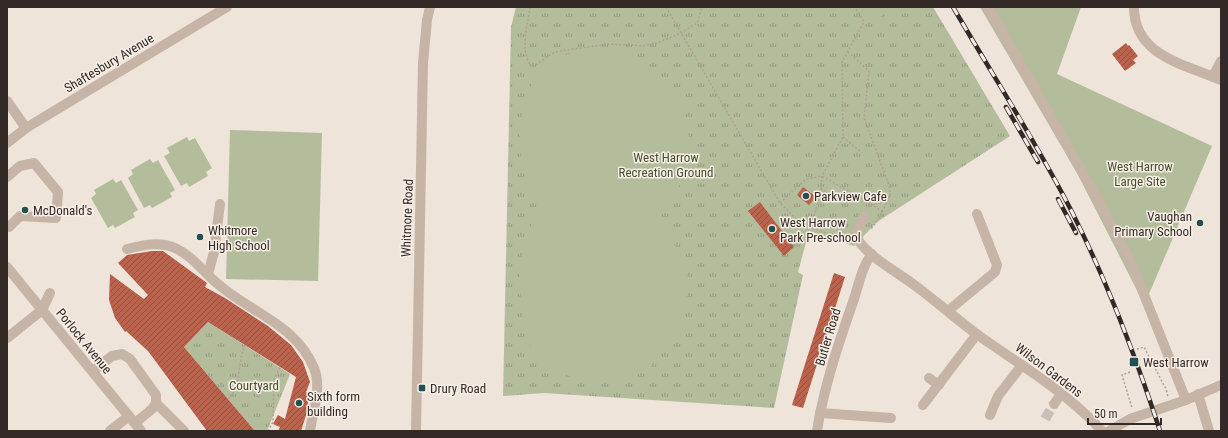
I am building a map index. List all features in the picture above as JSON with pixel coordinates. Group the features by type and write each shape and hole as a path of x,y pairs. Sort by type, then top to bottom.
{"street":[{"name":"Shaftesbury Avenue","path":"7,143 26,128 227,7"},
{"name":"Whitmore Road","path":"416,431 423,63 427,20 430,7"},
{"path":"988,7 1093,191 1131,262 1186,400"},
{"path":"1134,7 1139,36 1151,49 1170,59 1217,78 1221,61"},
{"path":"7,101 26,128"},
{"path":"7,177 20,166 34,163 58,192 64,202 63,212 56,218 20,216 9,227 7,226"},
{"path":"208,274 214,252 220,204"},
{"path":"949,310 995,272 997,265 977,214"},
{"name":"Wilson Gardens","path":"864,217 857,232 857,238 872,254 949,310 976,334 1022,365 1060,394 1088,416 1102,431"},
{"path":"127,249 146,244 175,248 193,260 220,286 284,328 308,356 315,370 317,394 310,431"},
{"name":"Butler Road","path":"817,431 820,414 859,283 866,261 872,254"},
{"name":"Porlock Avenue","path":"9,273 93,371 135,424"},
{"path":"7,338 42,310 50,294"},
{"path":"923,405 976,334"},
{"path":"93,371 112,356 122,354 130,359 156,395 156,403 152,409 135,424 110,431"},
{"path":"990,415 998,396 1022,365"},
{"path":"929,378 939,385"},
{"path":"1109,431 1121,428 1130,419 1186,400 1221,385"},
{"path":"1054,404 1060,394"},
{"path":"1198,394 1209,431"},
{"path":"156,403 184,431"},
{"path":"820,414 890,418"}],"path":[{"path":"530,7 525,51 526,57 532,65 539,64 555,52 610,44 644,46 656,44 681,33 697,23 702,7"},
{"path":"666,7 780,203 796,220 811,228 852,243"},
{"path":"811,228 821,189 822,176 843,137 842,62 864,22 856,7"},
{"path":"848,52 869,71 864,118 887,179 890,196 882,215 867,233"},
{"path":"843,137 862,153"},
{"path":"780,203 806,179 822,176 873,205 882,212"},
{"path":"821,189 832,196"},
{"path":"873,205 890,196"},
{"path":"228,399 236,389 240,356 245,345"},
{"path":"1137,349 1144,347 1166,389"},
{"path":"268,431 273,422 274,380 280,367"},
{"path":"1130,372 1122,375 1132,408"}],"green space":[{"name":"West Harrow Recreation Ground","path":"516,7 933,7 1010,136 877,222 854,246 809,231 798,272 803,275 774,408 544,393 503,396 511,27"},
{"path":"864,7 898,7 872,21"},
{"name":"West Harrow Large Site","path":"980,7 1081,7 1057,74 1212,146 1149,294 1141,298 1077,173"},
{"path":"594,49 617,52 636,59 656,72 683,104 688,125 689,153 682,182 669,201 653,219 669,235 682,259 688,280 686,307 681,329 650,367 626,379 584,382 548,368 532,350 523,329 519,266 534,215 540,208 529,186 523,169 520,149 520,135 521,120 528,91 535,78 544,67 559,57"},
{"path":"230,130 322,133 318,281 226,279"},
{"path":"187,137 189,141 195,138 212,168 206,172 208,176 189,187 187,183 181,186 164,156 170,153 167,148"},
{"path":"150,159 153,163 158,160 175,190 170,193 172,197 152,208 150,205 144,208 128,178 133,174 131,170"},
{"path":"113,179 116,183 121,180 138,210 133,213 135,217 115,228 113,225 108,228 91,198 96,194 94,190"},
{"name":"Courtyard","path":"208,322 290,374 267,431 255,431 184,347"}],"building":[{"path":"1126,43 1138,56 1133,60 1136,63 1125,71 1112,54"},
{"name":"Parkview Cafe","path":"803,187 816,197 809,205 797,195"},
{"name":"West Harrow Park Pre-school","path":"760,202 794,247 784,256 748,211"},
{"path":"152,251 163,251 207,283 205,287 268,326 291,345 303,362 310,382 306,392 309,394 307,412 301,431 278,431 280,427 273,424 278,415 285,419 296,377 208,322 184,347 255,431 207,431 148,351 126,331 125,332 115,318 109,300 110,274 144,299 148,295 118,263 127,255"},
{"path":"834,273 845,277 803,408 792,405"}],"tunnel":[{"path":"1045,419 1054,404"}],"railway":[{"path":"953,7 1030,135 1086,240 1121,321 1160,431"},
{"path":"1006,107 1038,162"},
{"path":"1058,199 1076,233"}],"place":[{"name":"Parkview Cafe","path":"806,196"},
{"name":"McDonald's","path":"25,210"},
{"name":"Vaughan Primary School","path":"1200,223"},
{"name":"West Harrow Park Pre-school","path":"772,229"},
{"name":"Whitmore High School","path":"200,237"},
{"name":"West Harrow","path":"1134,362"},
{"name":"Drury Road","path":"422,388"},
{"name":"Sixth form building","path":"299,403"}]}
